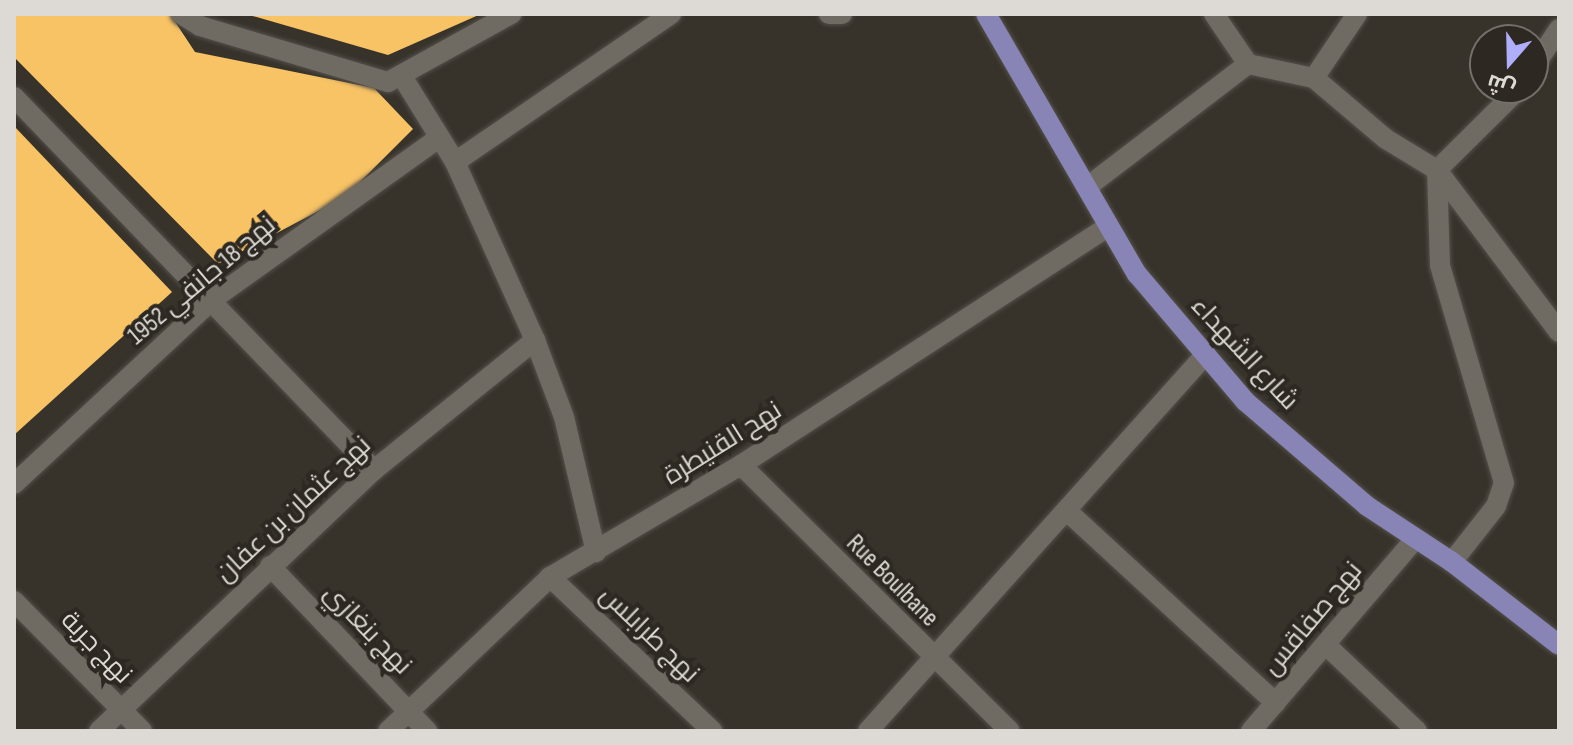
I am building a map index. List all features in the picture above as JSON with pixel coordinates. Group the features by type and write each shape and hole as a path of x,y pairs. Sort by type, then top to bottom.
{"main road":[{"name":"شارع الشهداء","path":"986,14 1137,274 1245,401 1367,506 1414,540 1452,562 1559,645"}],"street":[{"path":"181,14 200,26 370,78 403,78 511,14"},
{"path":"455,162 671,14"},
{"path":"829,14 842,14"},
{"path":"1214,14 1248,64 1314,78 1386,139 1437,170 1559,332"},
{"path":"1314,78 1357,14"},
{"path":"1087,187 1248,64"},
{"path":"403,78 455,162 535,340 564,417 596,552"},
{"path":"14,97 213,299 374,470"},
{"path":"1452,562 1496,506 1504,483 1440,265 1437,170 1504,104"},
{"name":"نهج 18 جانفي 1952","path":"14,484 213,299 439,138"},
{"name":"نهح القنيطرة","path":"388,731 550,577 741,465 1108,227"},
{"name":"نهج عثمان بن عفان","path":"99,731 374,470 535,340"},
{"path":"868,731 1068,512 1206,354"},
{"name":"Rue Boulbane","path":"741,465 933,659 1010,731"},
{"path":"1068,512 1276,703"},
{"name":"نهج صفاقس","path":"1251,731 1414,540"},
{"name":"نهج بنغازي","path":"270,566 427,731"},
{"name":"نهج طرابلس","path":"550,577 712,731"},
{"name":"نهج جربة","path":"14,601 142,731"},
{"path":"1326,645 1417,731"}],"building":[{"path":"14,14 170,14 195,52 374,88 413,129 345,197 218,264 14,57"},
{"path":"246,14 481,14 388,55"},
{"path":"14,126 172,292 14,435"}]}
